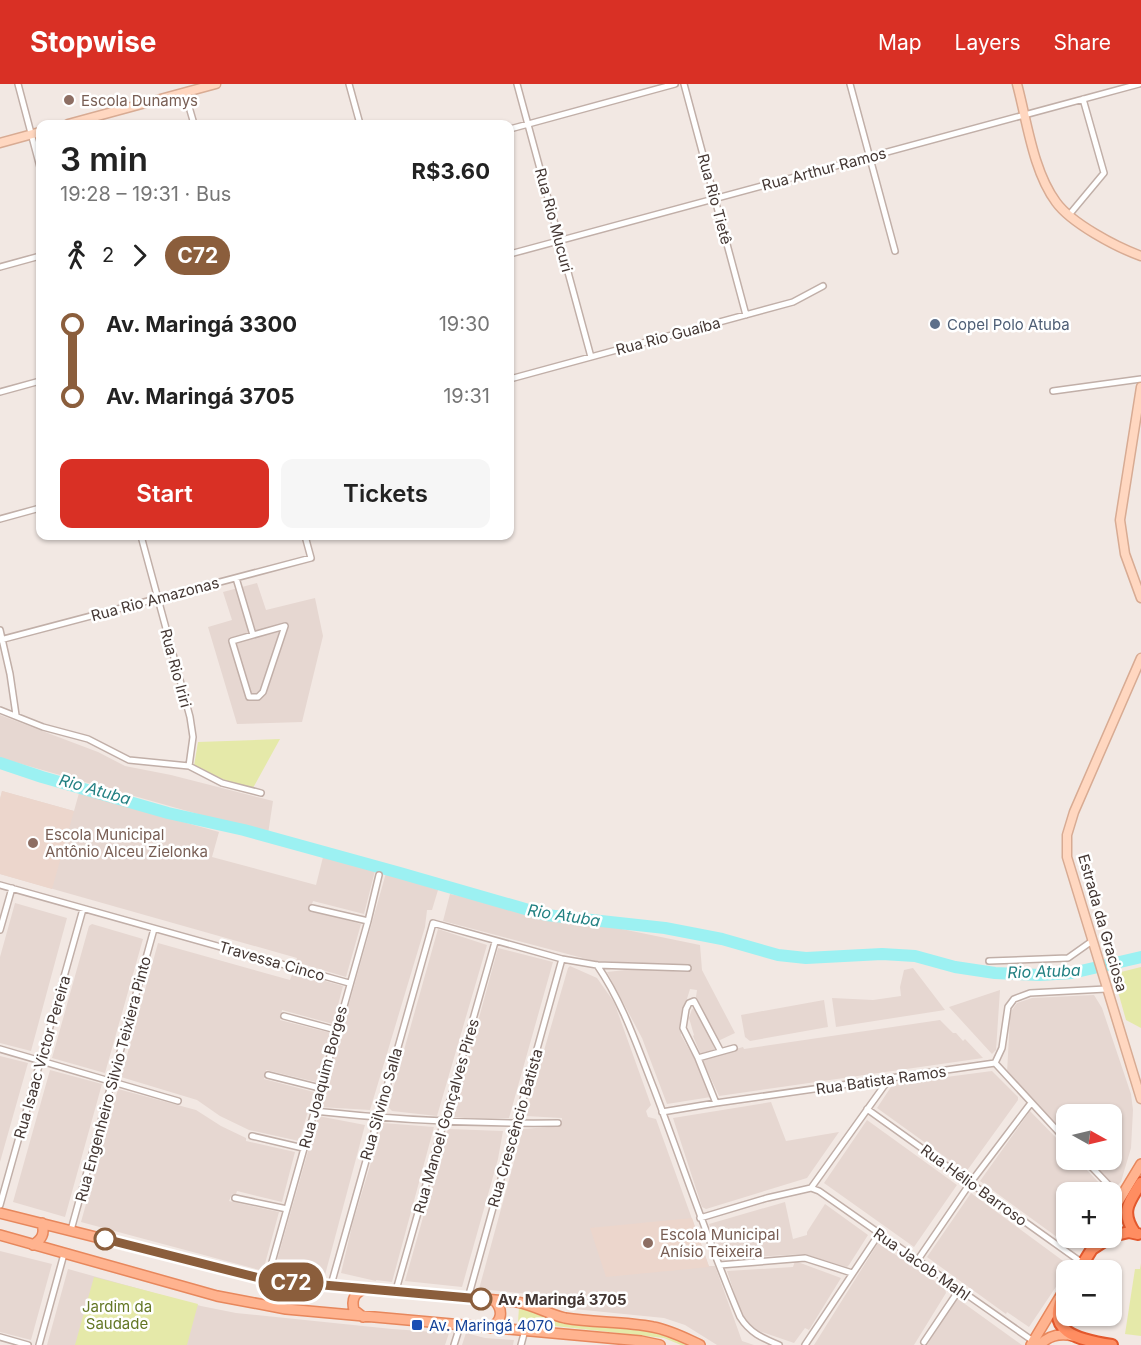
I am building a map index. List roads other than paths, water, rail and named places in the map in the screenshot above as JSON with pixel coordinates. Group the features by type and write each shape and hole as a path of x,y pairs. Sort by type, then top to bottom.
{"highway":[{"path":"1138,1234 1129,1222 1127,1209 1128,1203 1141,1183"},
{"path":"1122,1233 1138,1234"},
{"path":"1084,1260 1094,1248"},
{"path":"1062,1326 1073,1336 1110,1345"}],"main road":[{"path":"81,120 184,88 216,84"},
{"path":"1017,84 1045,183 1057,204 1086,228 1140,257"},
{"path":"0,143 36,133"},
{"path":"1141,387 1120,520 1125,554 1141,598"},
{"name":"Estrada da Graciosa","path":"1141,658 1074,812 1067,835 1067,857 1141,1099"},
{"path":"1122,1195 1141,1164"},
{"path":"0,1213 267,1280 396,1290 530,1305 566,1318 653,1327 673,1332 700,1345"},
{"path":"33,1245 42,1238 44,1232 42,1223"},
{"path":"0,1235 217,1296 286,1309 641,1341 660,1345"},
{"path":"365,1317 354,1310 353,1300 358,1292 366,1289"},
{"path":"490,1328 496,1324 501,1315 499,1306 494,1300"},
{"path":"1034,1344 1056,1302"},
{"path":"1034,1344 1056,1335 1073,1336"}],"street":[{"path":"18,84 36,133"},
{"path":"349,84 359,120"},
{"name":"Rua Rio Mucuri","path":"517,84 591,357"},
{"path":"514,128 675,84"},
{"name":"Rua Rio Tietê","path":"684,84 746,315"},
{"path":"850,84 895,251"},
{"name":"Rua Arthur Ramos","path":"514,253 1139,84"},
{"path":"184,88 193,120"},
{"path":"1069,215 1104,173 1083,99"},
{"path":"0,267 36,257"},
{"name":"Rua Rio Guaíba","path":"514,378 793,302 824,286"},
{"path":"1053,391 1141,380"},
{"path":"0,392 36,382"},
{"path":"0,519 36,509"},
{"name":"Rua Rio Iriri","path":"142,540 190,717 193,737 189,766"},
{"name":"Rua Rio Amazonas","path":"1,640 311,558 306,540"},
{"path":"236,578 253,635"},
{"path":"285,626 266,686 258,697 253,699 246,694 232,641 253,635 285,626"},
{"path":"0,630 13,686 16,715"},
{"path":"0,710 43,727 88,739 129,760 189,766 222,783 261,792"},
{"name":"Rua Joaquim Borges","path":"267,1280 379,875"},
{"name":"Travessa Cinco","path":"0,885 349,983"},
{"path":"0,930 12,888"},
{"path":"312,908 368,921"},
{"name":"Rua Isaac Victor Pereira","path":"0,1204 83,909"},
{"name":"Rua Silvino Salla","path":"332,1285 433,923 495,942"},
{"name":"Rua Engenheiro Silvio Teixiera Pinto","path":"71,1230 154,929"},
{"path":"989,961 1068,957 1092,941"},
{"path":"495,942 562,959 597,965 688,968"},
{"name":"Rua Manoel Gonçalves Pires","path":"396,1290 495,942"},
{"name":"Rua Crescêncio Batista","path":"468,1298 562,959"},
{"path":"597,965 622,1007 663,1112 699,1218 745,1326 755,1335 779,1345"},
{"path":"1056,1129 995,1063 1002,1048 1008,1007 1014,999 1030,993 1106,989"},
{"path":"716,1103 683,1028 686,1009 694,1000 720,1050"},
{"path":"284,1016 336,1029"},
{"path":"698,1058 720,1050 734,1048"},
{"path":"0,1049 178,1101"},
{"name":"Rua Batista Ramos","path":"663,1112 995,1063"},
{"path":"268,1075 320,1088"},
{"path":"699,1218 811,1188 890,1079"},
{"path":"917,1261 971,1182 1031,1103"},
{"name":"Rua Hélio Barroso","path":"867,1109 971,1182 1069,1260"},
{"path":"314,1111 444,1122 558,1123"},
{"path":"252,1136 303,1148"},
{"path":"1094,1170 1105,1182"},
{"name":"Rua Jacob Mahl","path":"811,1188 819,1191 1034,1344"},
{"path":"235,1198 287,1209"},
{"path":"806,1345 879,1234"},
{"path":"39,1345 64,1254"},
{"path":"720,1265 805,1258 852,1273"},
{"path":"924,1342 959,1290"},
{"path":"454,1345 460,1326"},
{"path":"521,1345 525,1330"},
{"path":"0,1337 28,1345"}],"waterway":[{"name":"Rio Atuba","path":"0,763 168,813 244,830 546,915 665,928 722,939 778,955 806,958 882,954 915,956 955,967 995,973 1040,975 1072,973 1141,957"}],"place":[{"name":"Escola Dunamys","path":"69,100"},
{"name":"Copel Polo Atuba","path":"935,324"},
{"name":"Escola Municipal Antônio Alceu Zielonka","path":"33,843"},
{"name":"Escola Municipal Anísio Teixeira","path":"648,1243"},
{"name":"Av. Maringá 3705","path":"481,1299"},
{"name":"Av. Maringá 4070","path":"417,1325"}],"park label":[{"name":"Jardim da Saudade","path":"117,1314"}]}
